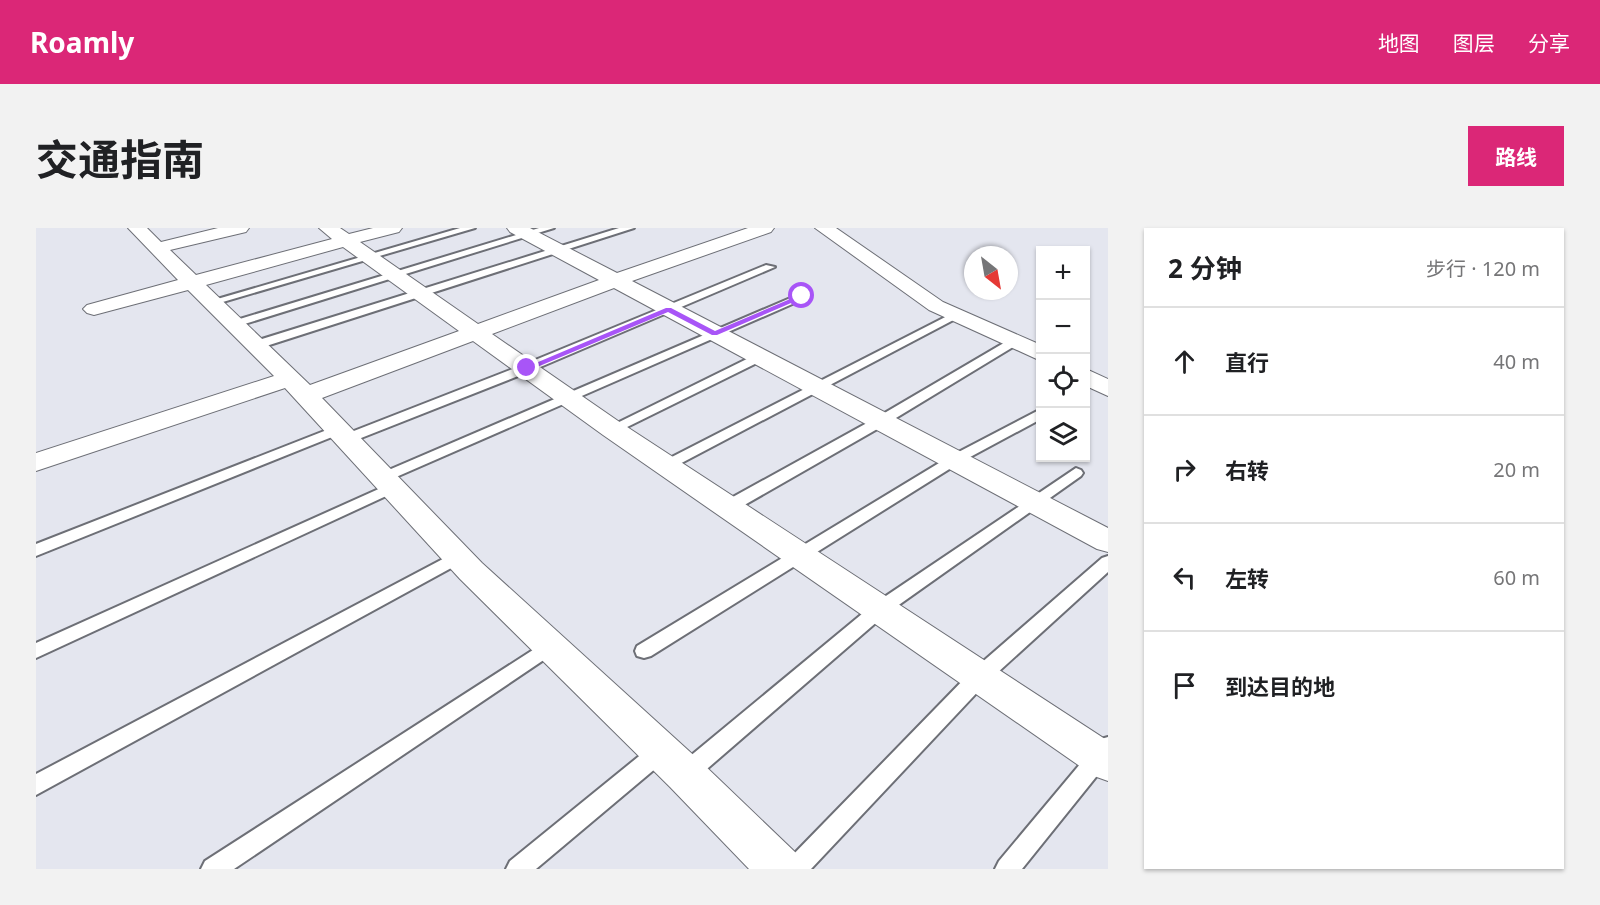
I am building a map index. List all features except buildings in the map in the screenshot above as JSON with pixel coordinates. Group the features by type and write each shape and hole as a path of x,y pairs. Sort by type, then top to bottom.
{"street":[{"path":"94,309 172,256 240,228"},
{"path":"172,256 393,228"},
{"path":"824,228 936,306 1036,352"},
{"path":"36,462 297,387 476,332 760,229"},
{"path":"531,230 558,251 1108,541"},
{"path":"333,237 395,274 612,429 979,676 1105,755"},
{"path":"172,256 234,324 458,557 685,774 780,869"}],"lane":[{"path":"172,256 333,237 470,228"},
{"path":"256,345 629,228"},
{"path":"234,324 531,230"},
{"path":"36,550 341,435 527,368 770,267"},
{"path":"36,651 568,397 802,296"},
{"path":"667,465 957,314"},
{"path":"728,507 880,422 1014,341"},
{"path":"612,429 759,357"},
{"path":"644,651 954,460 1036,416"},
{"path":"685,774 880,609 1076,473"},
{"path":"36,785 458,557"},
{"path":"795,869 979,676 1108,562"},
{"path":"213,869 550,646"},
{"path":"518,869 660,751"},
{"path":"1007,869 1105,755"}],"route":[{"path":"527,368 668,309 715,334 802,296"}]}
